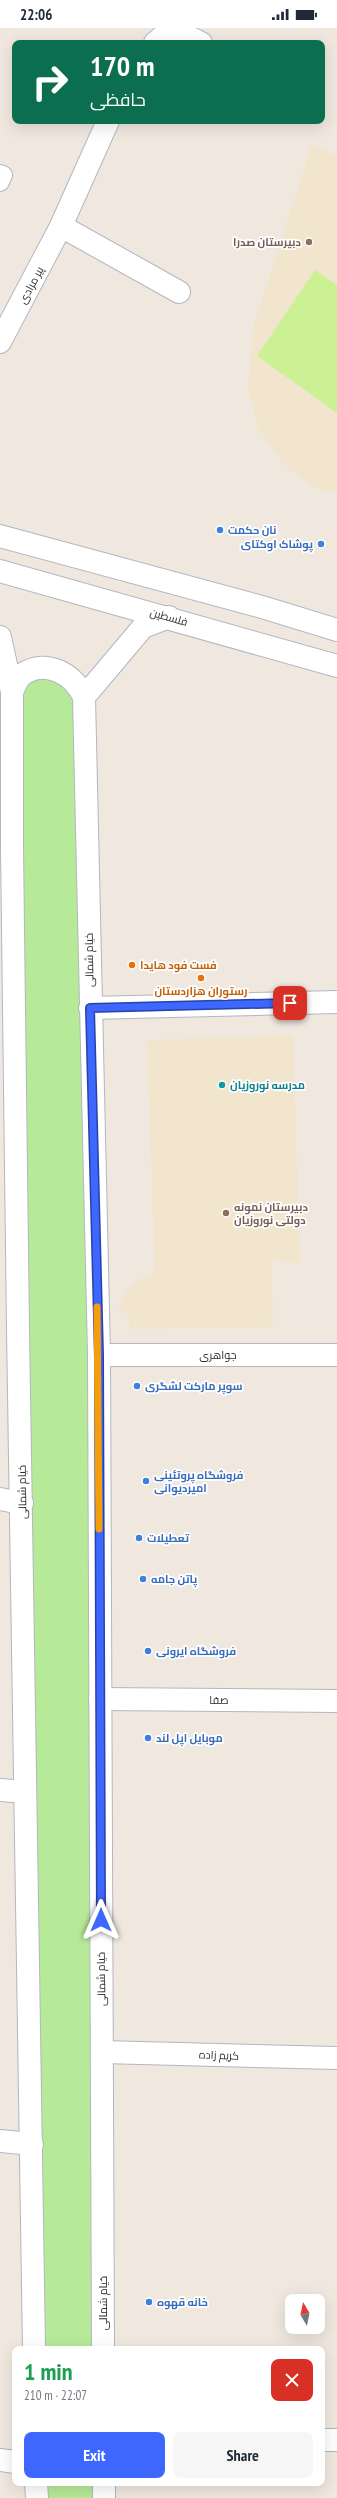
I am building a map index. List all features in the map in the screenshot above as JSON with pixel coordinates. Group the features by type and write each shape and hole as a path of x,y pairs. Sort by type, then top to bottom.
{"main road":[{"path":"166,33 190,40"},
{"name":"پیر مرادی","path":"0,342 61,226 107,124"},
{"path":"61,226 180,292"},
{"path":"0,536 262,607 337,630"},
{"name":"فلسطین","path":"0,571 169,617 337,666"},
{"path":"12,692 17,679 23,674 47,669 56,670 71,677 84,697 143,627 169,617"},
{"name":"خیام شمالی","path":"0,637 12,692 6,846 22,1503 34,2346"},
{"name":"خیام شمالی","path":"84,697 99,1356 103,2346"},
{"path":"90,1008 337,1002"},
{"name":"جواهری","path":"99,1356 337,1354"},
{"path":"0,1499 22,1503"},
{"name":"صفا","path":"100,1700 337,1701"},
{"path":"0,1790 25,1792"},
{"name":"کریم زاده","path":"102,2052 337,2058"},
{"path":"0,2141 32,2144"},
{"path":"325,2440 337,2440"},
{"path":"0,2460 12,2462"},
{"path":"36,2486 36,2498"},
{"path":"104,2486 104,2498"}],"lane":[{"path":"0,174 3,176 0,182"}],"shaded area":[{"name":"دبیرستان صدرا","path":"312,144 337,157 337,493 315,488 285,466 258,429 248,392 253,327"},
{"name":"دبیرستان نمونه دولتی نوروزیان","path":"293,1035 300,1264 272,1259 273,1327 129,1329 129,1318 118,1305 133,1283 155,1273 147,1040"}],"green space":[{"path":"315,270 337,285 337,413 257,356"},
{"path":"31,671 81,690 103,2346 34,2346 17,679"},
{"path":"36,2486 104,2486 104,2498 37,2498"}],"slow traffic":[{"path":"97,1307 99,1356 99,1529"}],"place":[{"name":"دبیرستان صدرا","path":"309,242"},
{"name":"نان حکمت","path":"220,530"},
{"name":"پوشاک اوکتای","path":"321,544"},
{"name":"فست فود هایدا","path":"132,965"},
{"name":"رستوران هزاردستان","path":"201,978"},
{"name":"مدرسه نوروزیان","path":"222,1085"},
{"name":"دبیرستان نمونه دولتی نوروزیان","path":"226,1213"},
{"name":"سوپر مارکت لشگری","path":"137,1386"},
{"name":"فروشگاه پروتئینی امیردیوانی","path":"146,1481"},
{"name":"تعطیلات","path":"139,1538"},
{"name":"پاتن جامه","path":"143,1579"},
{"name":"فروشگاه ایرونی","path":"148,1651"},
{"name":"موبایل اپل لند","path":"148,1738"},
{"name":"خانه قهوه","path":"149,2302"}],"route":[{"path":"101,1920 99,1356 97,1330 90,1008 290,1003"}]}
